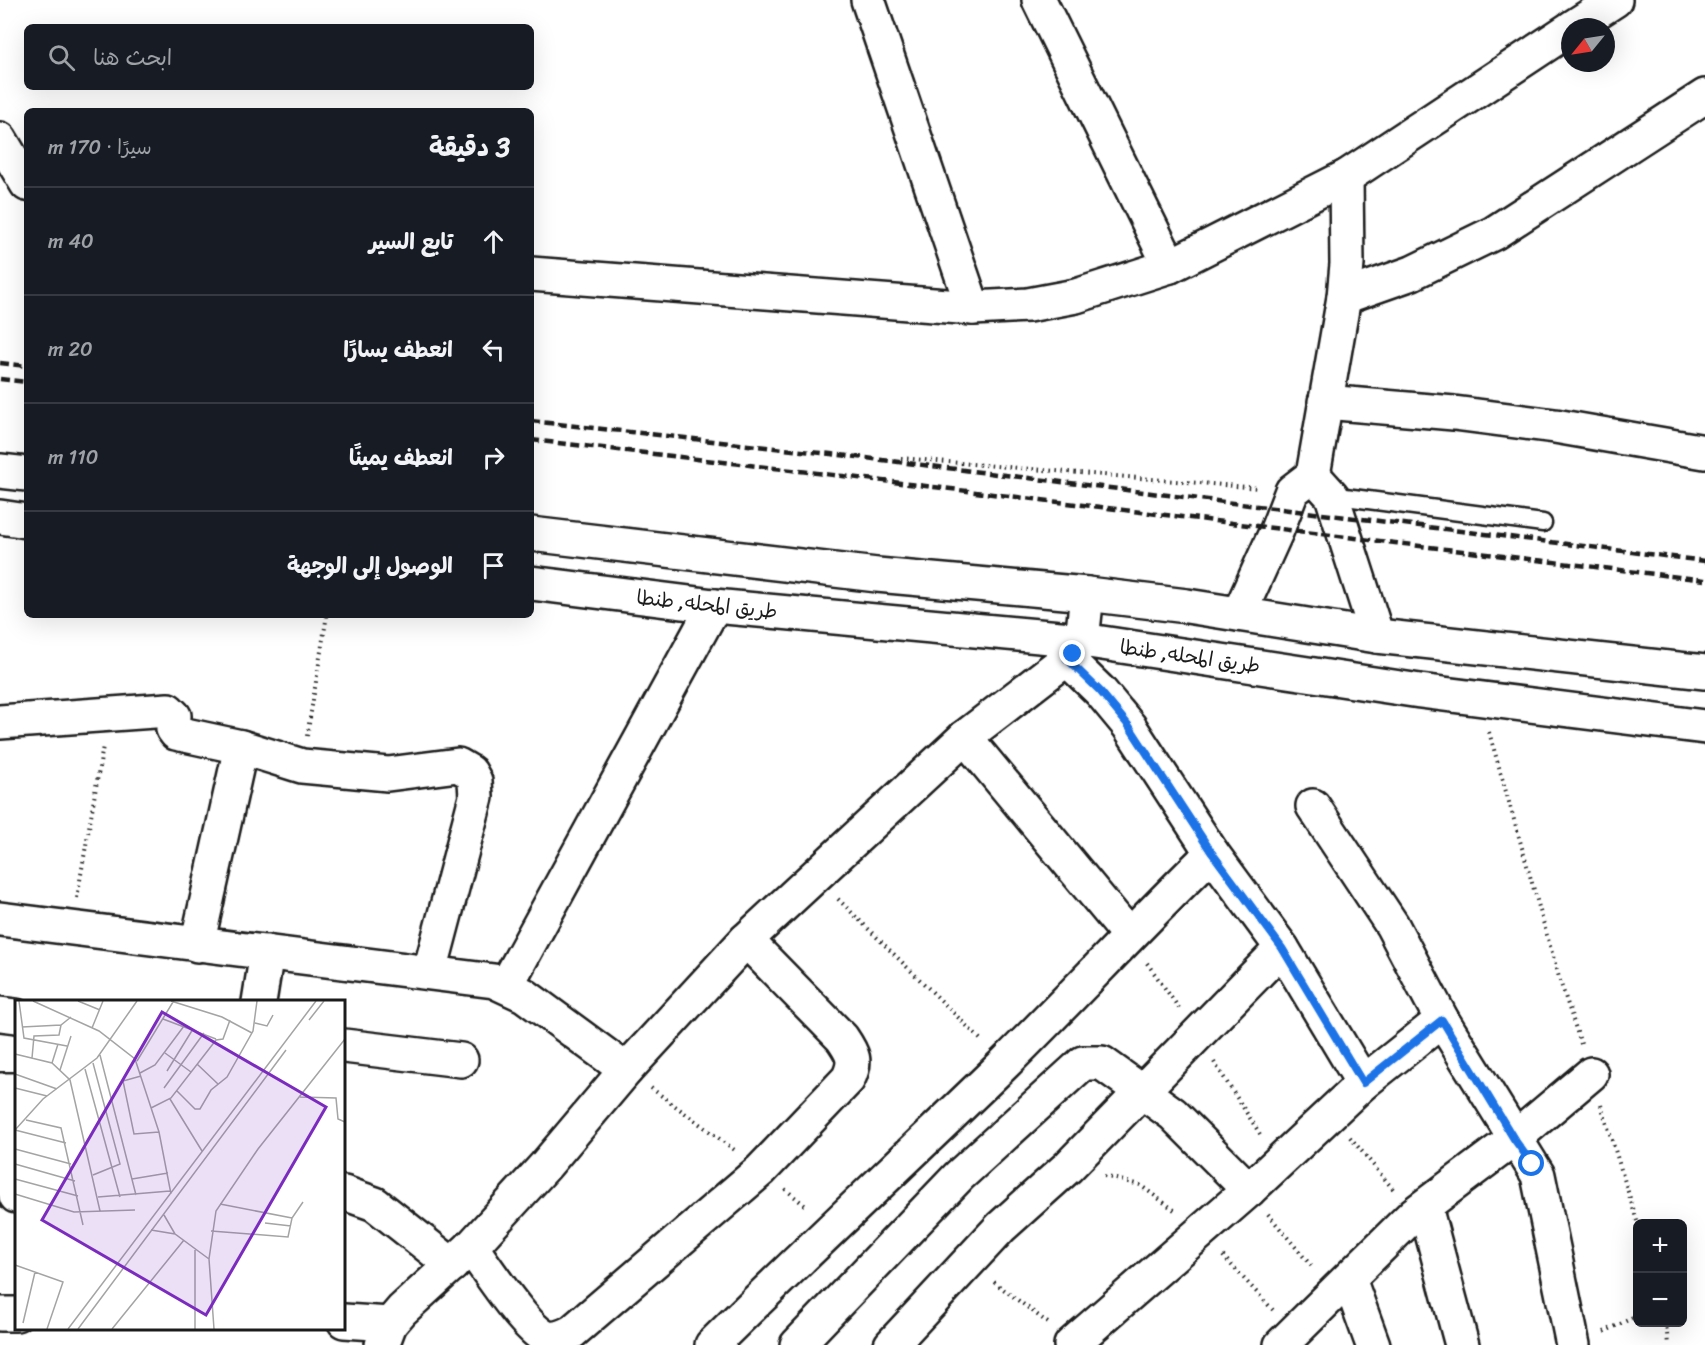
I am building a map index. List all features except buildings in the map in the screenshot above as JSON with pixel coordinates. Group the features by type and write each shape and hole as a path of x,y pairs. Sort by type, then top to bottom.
{"main road":[{"path":"868,0 973,308"},
{"path":"1039,0 1170,266"},
{"path":"1587,18 1614,0"},
{"path":"534,274 973,308 1028,305 1076,296 1170,266 1346,177 1561,35"},
{"path":"1344,297 1412,273 1494,234 1705,96"},
{"path":"0,140 24,179"},
{"path":"1239,614 1312,487 1324,402 1344,297 1348,211 1346,177"},
{"path":"0,192 24,194"},
{"path":"1324,402 1488,417 1705,452"},
{"path":"0,471 24,474"},
{"path":"1312,487 1377,636"},
{"path":"0,517 24,521"},
{"path":"534,534 877,575 1087,594 1239,614 1377,636 1705,672"},
{"name":"طريق المحله, طنطا","path":"534,583 1705,727"},
{"path":"345,1321 386,1335 545,1166 626,1070 746,940 965,737 1075,650 1087,594"},
{"path":"507,984 714,606"},
{"path":"1075,650 1212,853 1282,948 1363,1083"},
{"path":"0,722 168,710 174,716 173,729 176,733 241,747 302,766 388,774 458,765 470,772 475,781 476,797 430,971"},
{"path":"965,737 1128,934"},
{"path":"197,945 241,747"},
{"path":"1313,806 1392,925 1442,1020 1538,1175 1586,1340"},
{"path":"712,1345 831,1227 1004,1063 1128,934 1212,853"},
{"path":"0,919 197,945 430,971 507,984 626,1070"},
{"path":"345,1193 375,1204 461,1256 545,1337 559,1338 572,1332 761,1170 848,1079 854,1067 854,1055 842,1038 746,940"},
{"path":"891,1345 1001,1227 1068,1167 1282,948"},
{"path":"259,1000 267,952"},
{"path":"0,1014 15,1016"},
{"path":"1072,1344 1202,1232 1363,1083 1442,1020"},
{"path":"345,1047 461,1060"},
{"path":"797,1345 959,1176 1075,1067 1093,1061 1102,1063 1173,1114 1248,1190"},
{"path":"1288,1339 1420,1211 1514,1139 1591,1074"},
{"path":"0,1112 13,1158 15,1183"},
{"path":"1420,1211 1462,1345"},
{"path":"1342,1286 1373,1345"}],"lane":[{"path":"1312,487 1543,523"}],"path":[{"path":"901,458 1312,487"},
{"path":"302,766 327,618"},
{"path":"1480,699 1557,970 1636,1219"},
{"path":"72,929 109,713"},
{"path":"814,875 1004,1063"},
{"path":"1128,934 1198,1036 1278,1163"},
{"path":"626,1070 761,1170 831,1227"},
{"path":"1331,1113 1420,1211"},
{"path":"1068,1167 1140,1185 1202,1232 1288,1339"},
{"path":"1248,1190 1342,1286"},
{"path":"967,1262 1072,1344"},
{"path":"1586,1340 1633,1317"},
{"path":"1666,1327 1668,1345"}],"railway":[{"path":"0,363 24,366"},
{"path":"0,379 24,382"},
{"path":"534,421 866,458 1705,561"},
{"path":"534,440 1705,580"}],"route":[{"path":"1073,654 1067,659 1116,708 1212,853 1282,948 1363,1083 1442,1020 1514,1139 1532,1164"}]}
